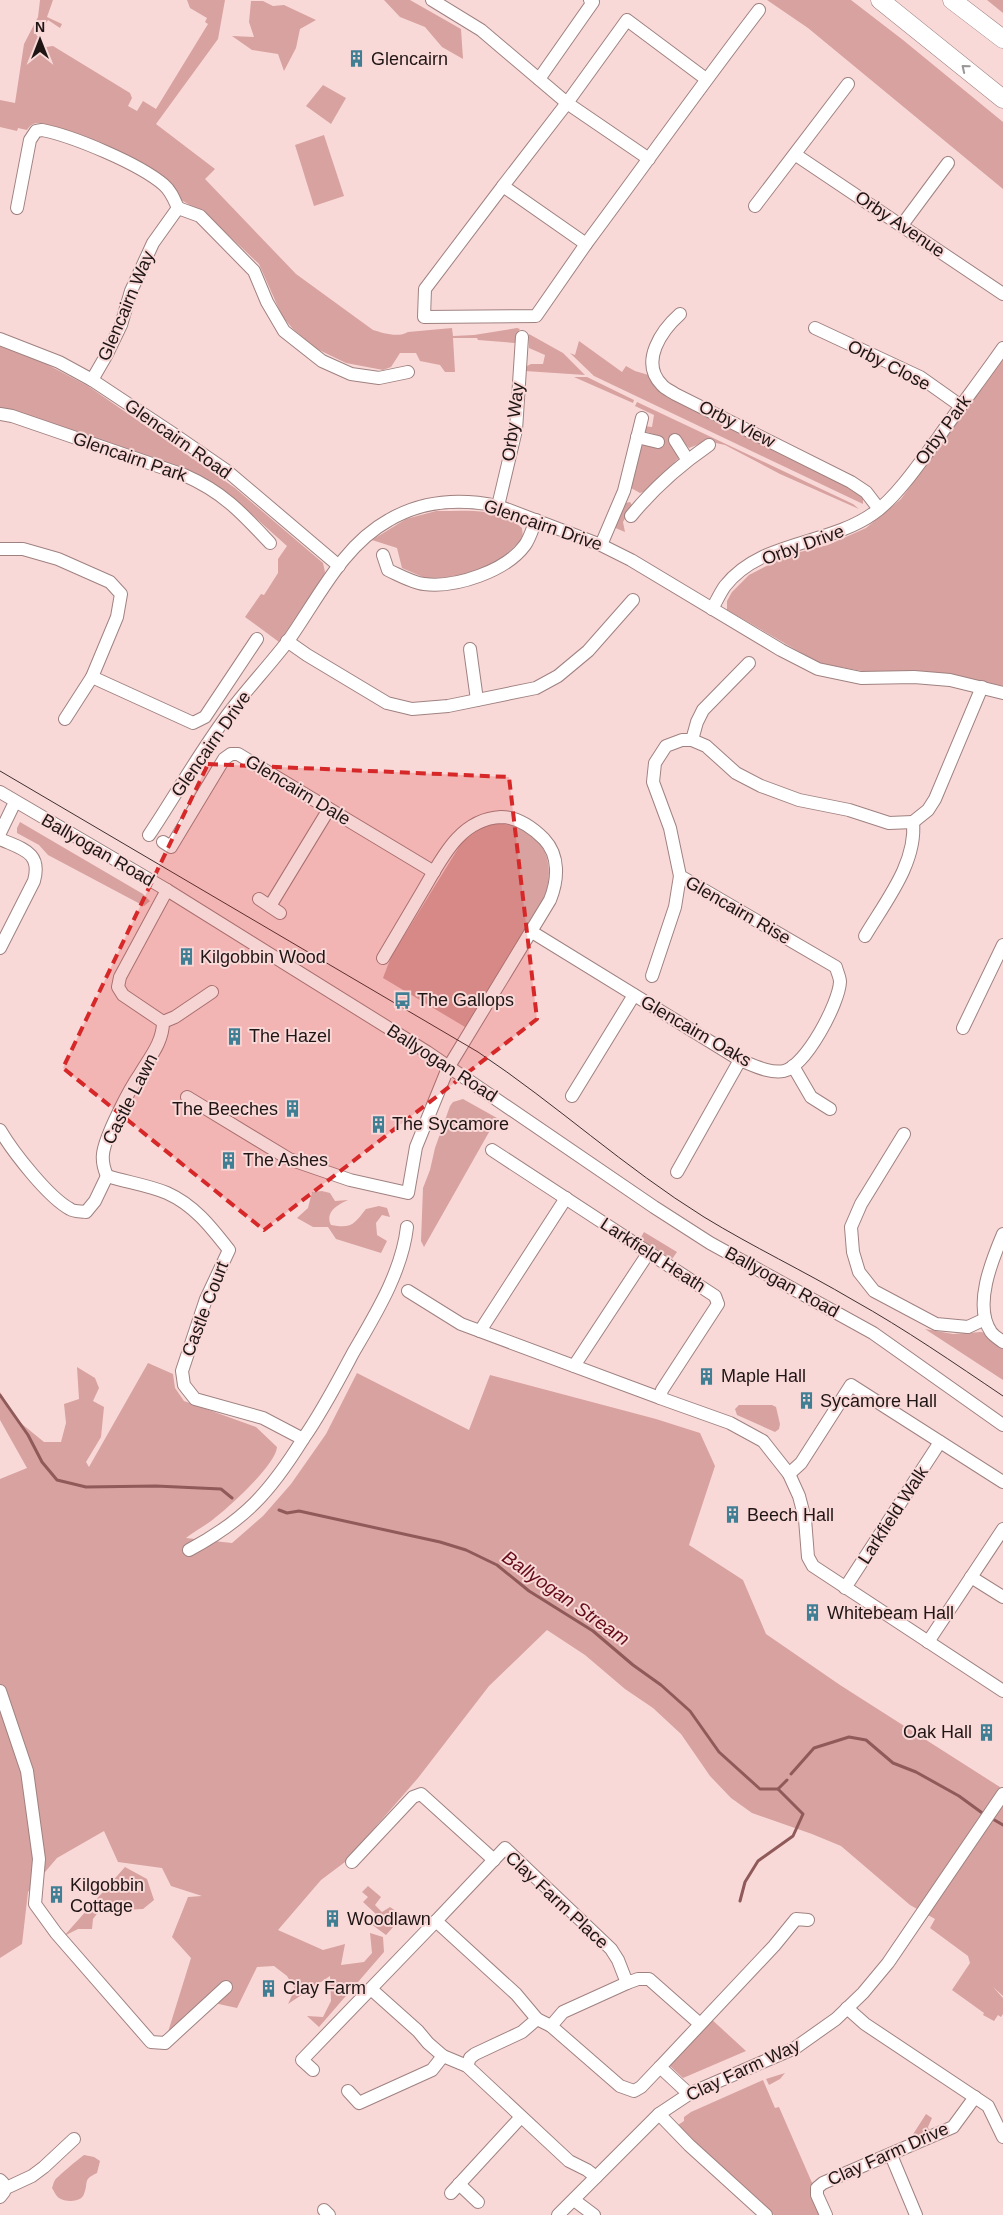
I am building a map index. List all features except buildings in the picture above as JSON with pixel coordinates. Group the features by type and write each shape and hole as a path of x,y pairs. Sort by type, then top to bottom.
{"highway":[{"path":"880,0 1003,99"},
{"path":"952,0 1003,39"}],"street":[{"path":"432,0 481,30 567,103 649,159"},
{"path":"539,79 593,2 590,0"},
{"path":"706,80 627,20 567,103 425,289 424,317 536,316 586,244 759,10"},
{"path":"755,206 796,155 848,84"},
{"path":"17,208 21,177 32,135 36,131 47,131 101,150 156,179 169,190 178,208 200,216 254,271 267,302 284,331 322,361 351,374 379,378 408,372"},
{"name":"Orby Avenue","path":"796,155 1003,294"},
{"path":"902,225 948,163"},
{"path":"503,186 586,244"},
{"name":"Glencairn Way","path":"92,380 121,325 137,278 153,243 178,208"},
{"name":"Orby View","path":"680,314 666,327 656,343 653,367 661,385 675,394 852,482 866,492 879,508"},
{"name":"Orby Close","path":"815,328 920,377 961,406"},
{"name":"Orby Way","path":"498,506 516,430 522,337"},
{"name":"Glencairn Road","path":"0,339 59,362 92,380 227,471 339,566"},
{"name":"Orby Park","path":"879,508 913,472 1003,348"},
{"name":"Glencairn Park","path":"0,414 12,416 175,472 206,485 224,497 270,543"},
{"path":"601,545 624,491 642,418"},
{"path":"637,437 658,442"},
{"path":"676,440 687,460"},
{"path":"631,516 640,504 687,460 709,445"},
{"path":"624,491 640,504"},
{"name":"Glencairn Drive","path":"149,835 226,717 287,641 339,566 361,540 388,520 420,506 463,500 498,506 601,545 631,560 781,650 818,669 861,678 914,677 950,680 1003,693"},
{"name":"Orby Drive","path":"712,609 725,587 747,567 770,554 794,544 824,538 848,529 879,508"},
{"path":"383,555 388,570 423,584 458,583 479,576 504,564 525,545 536,520"},
{"path":"0,562 0,548 23,549 58,559 110,582 121,594 117,617 92,677 65,719"},
{"path":"287,641 387,704 412,709 477,700 536,688 558,676 588,651 633,600"},
{"path":"92,677 192,723 205,717 257,638"},
{"path":"470,649 477,700"},
{"path":"749,663 703,710 697,722 692,740 706,746 736,773 761,786 799,800 849,810 889,822 913,822 928,810 935,799 982,687"},
{"name":"Glencairn Rise","path":"692,740 682,740 666,746 654,763 654,782 670,828 680,876 836,967 840,981 835,1001 821,1030 802,1060 793,1066"},
{"name":"Glencairn Dale","path":"167,845 224,760 231,754 238,754 434,872"},
{"name":"Ballyogan Road","path":"0,792 167,890 426,1052 710,1243 873,1333 1003,1425"},
{"path":"0,833 15,802"},
{"path":"259,899 275,910 329,809"},
{"path":"187,1097 289,1159 408,1200 416,1147 448,1068 550,900 557,871 547,842 533,829 506,817 481,821 461,833 434,872 383,958"},
{"path":"865,936 910,854 915,837 913,822"},
{"path":"0,839 28,852 36,860 37,870 34,881 0,948"},
{"path":"652,976 675,907 680,876"},
{"path":"167,890 120,977 118,987 123,995 162,1022 175,1017 212,992"},
{"name":"Glencairn Oaks","path":"532,932 740,1060 770,1071 785,1071 793,1066"},
{"path":"963,1028 1003,945"},
{"path":"572,1096 634,995"},
{"name":"Castle Lawn","path":"107,1176 103,1168 102,1155 106,1139 132,1086 163,1033 162,1022"},
{"path":"677,1172 740,1060"},
{"path":"793,1066 811,1098 830,1109"},
{"path":"0,1130 7,1142 39,1181 71,1210 86,1212 95,1201 107,1176"},
{"path":"904,1134 861,1204 851,1227 853,1252 859,1272 874,1291 936,1324 968,1327 985,1319"},
{"name":"Larkfield Heath","path":"492,1150 715,1296 718,1301 662,1390 660,1398"},
{"name":"Castle Court","path":"107,1176 166,1193 188,1205 210,1225 229,1250 206,1299 182,1371 184,1385 195,1399 263,1418 303,1439"},
{"path":"480,1331 566,1198"},
{"path":"189,1550 218,1535 245,1515 279,1476 318,1417 374,1317 400,1260 407,1228"},
{"path":"1003,1234 994,1255 986,1285 985,1319 992,1333 1003,1342"},
{"path":"574,1366 649,1252"},
{"path":"408,1291 451,1320 748,1431 763,1441 789,1474 804,1512 810,1563 1003,1691"},
{"path":"789,1474 801,1463 851,1385 1003,1482"},
{"name":"Larkfield Walk","path":"845,1588 940,1442"},
{"path":"928,1642 1003,1529"},
{"path":"971,1577 1003,1597"},
{"path":"0,1692 27,1771 39,1859 36,1904 56,1933 151,2042 165,2043 226,1987"},
{"path":"352,1862 413,1797 421,1794 494,1860"},
{"name":"Clay Farm Way","path":"558,2215 659,2114 689,2094 795,2048 836,2019 883,1970 1003,1794"},
{"name":"Clay Farm Place","path":"313,2070 302,2060 505,1848 611,1949 618,1960 627,1983"},
{"path":"436,1921 516,1994 537,2019 551,2026 620,2086 627,2090 634,2090 641,2087 660,2067 774,1946 796,1919 808,1920"},
{"path":"551,2026 563,2012 638,1979 649,1979 700,2024"},
{"path":"371,1989 418,2030 428,2043 443,2056 467,2066 569,2162 587,2170 596,2177"},
{"path":"847,2008 865,2024 975,2097 992,2111 1003,2137"},
{"path":"467,2066 470,2058 475,2054 522,2032 537,2019"},
{"path":"348,2091 361,2108 432,2070 443,2056"},
{"path":"660,2067 689,2094"},
{"name":"Clay Farm Drive","path":"826,2215 817,2195 817,2188 823,2183 953,2127 975,2097"},
{"path":"659,2114 689,2145 766,2215"},
{"path":"478,2202 455,2189 521,2117"},
{"path":"1,2189 32,2176 74,2139"},
{"path":"891,2155 916,2215"},
{"path":"574,2200 594,2215"}],"highlighted area":[{"path":"208,764 509,777 537,1019 264,1230 63,1068"}],"shaded area":[{"path":"40,0 53,0 47,17 62,24 60,28 48,20 46,23 43,22 36,35 40,38 38,42 46,47 53,46 130,93 132,98 128,106 137,111 143,101 156,109 208,24 205,22 207,18 190,8 187,0 225,0 218,39 156,124 215,169 205,179 296,274 373,330 395,335 452,328 453,336 474,335 517,328 520,329 516,334 515,343 478,340 477,338 453,338 455,372 445,372 440,365 420,361 416,353 400,353 391,367 383,370 346,363 317,349 293,329 282,316 259,264 207,215 57,128 40,123 33,124 27,130 18,128 17,131 0,127 0,100 15,103 24,44 38,17"},
{"path":"384,0 410,0 461,29 463,59 442,47 425,27 400,17"},
{"path":"767,0 851,0 903,40 1003,122 1003,189 808,28"},
{"path":"987,0 1003,0 1003,13"},
{"path":"251,1 263,1 273,6 284,5 316,20 300,29 296,48 284,71 278,54 252,50 232,36 254,37 249,22"},
{"path":"323,85 346,98 331,124 306,106"},
{"path":"324,135 344,196 314,206 295,145"},
{"path":"529,334 563,353 585,375 525,371 527,366 531,364 543,364 545,355 529,348"},
{"path":"579,341 622,372 626,366 652,376 853,486 863,497 863,504 594,376 570,353 575,355"},
{"path":"0,345 31,356 88,386 235,488 323,563 325,572 323,578 279,642 245,617 261,594 264,595 278,573 278,559 287,546 231,496 207,480 18,412 0,408"},
{"path":"1003,359 1003,686 953,675 912,671 862,671 819,663 727,610 727,601 732,592 749,575 788,555 828,545 866,528 901,499"},
{"path":"574,377 587,377 634,400 633,403"},
{"path":"637,402 853,504 859,509 780,474 725,445 707,441 689,448 679,437 678,459 646,491 640,493 631,488 639,448 645,444 659,446 662,437 644,431 644,426 652,427 654,415 635,406"},
{"path":"630,502 632,505 623,522 625,532 613,527 625,503"},
{"path":"436,511 470,511 503,516 522,528 523,538 499,561 468,577 425,578 402,568 397,548 372,540 406,519"},
{"path":"20,822 143,894 150,901 144,906 48,855 39,845 17,833"},
{"path":"492,824 508,825 522,829 533,836 547,856 548,884 544,899 465,1027 383,978 391,957 462,842 481,828"},
{"path":"463,1099 497,1118 424,1247 421,1241 423,1188 450,1106 453,1102"},
{"path":"322,1191 330,1193 335,1201 348,1200 333,1210 330,1216 331,1225 348,1226 355,1222 366,1209 379,1206 387,1208 390,1217 382,1215 376,1223 377,1235 387,1241 381,1253 336,1239 328,1227 313,1227 297,1218 308,1208 312,1192"},
{"path":"644,1232 677,1252 672,1259 640,1239"},
{"path":"925,1329 953,1334 986,1333 1003,1349 1003,1380"},
{"path":"148,1363 173,1374 175,1388 184,1401 256,1427 277,1447 268,1465 249,1487 218,1515 186,1538 232,1543 263,1516 291,1484 326,1434 357,1373 469,1430 490,1375 656,1419 700,1433 715,1466 689,1545 743,1580 766,1634 840,1685 1003,1789 1003,1996 993,1987 1003,1998 1003,2014 1001,2017 998,2015 994,2021 983,2015 984,2013 952,1990 970,1963 968,1956 930,1928 935,1919 910,1905 841,1846 752,1813 731,1798 710,1776 681,1734 653,1708 625,1689 585,1655 547,1630 489,1686 418,1778 345,1862 321,1880 278,1930 323,1950 345,1944 341,1965 364,1962 372,1953 370,1933 383,1937 384,1952 319,2027 307,2016 323,2017 331,2001 330,1976 288,2004 295,1989 287,1976 274,1966 257,1967 237,2008 205,2001 168,2032 191,1958 172,1937 188,1897 202,1896 171,1886 162,1868 118,1862 104,1831 57,1858 28,1892 22,1944 0,1958 0,1479 27,1468 0,1420 0,1392 17,1420 44,1442 61,1442 66,1423 64,1404 79,1399 77,1367 95,1378 99,1388 93,1401 104,1407 101,1437 86,1462 89,1467"},
{"path":"739,1405 772,1405 776,1407 780,1424 779,1429 775,1432 737,1415 735,1409"},
{"path":"125,1867 147,1879 154,1900 143,1909 99,1911 93,1919 92,1929 78,1929 64,1936"},
{"path":"368,1886 381,1897 375,1905 382,1912 390,1907 403,1916 386,1935 371,1924 377,1915 363,1902 368,1897 362,1892"},
{"path":"709,2017 746,2051 683,2078 669,2065"},
{"path":"785,2073 780,2079 769,2085 766,2079"},
{"path":"763,2080 775,2108 779,2107 813,2185 820,2215 774,2215 695,2144 678,2125 691,2112"},
{"path":"926,2114 932,2118 928,2127 929,2130 910,2139"},
{"path":"84,2155 94,2157 100,2161 97,2173 88,2180 84,2194 80,2199 69,2201 59,2198 52,2188 54,2181"}],"waterway":[{"name":"Ballyogan Stream","path":"0,1395 28,1435 42,1462 57,1480 86,1487 156,1486 221,1489 232,1498"},
{"name":"Ballyogan Stream","path":"279,1510 287,1513 299,1511 440,1542 466,1550 497,1565 529,1591 593,1631 633,1665 661,1685 690,1711 719,1752 760,1789 778,1789 787,1780"},
{"name":"Ballyogan Stream","path":"791,1774 814,1748 849,1737 866,1740 893,1763 916,1772 959,1796 985,1815"},
{"path":"740,1901 745,1882 758,1861 793,1836 803,1814 778,1789"},
{"name":"Ballyogan Stream","path":"991,1818 1003,1825"}],"tram line":[{"path":"0,771 478,1052 675,1198 722,1228 835,1289 929,1346 1003,1396"}],"place":[{"name":"Glencairn","path":"357,59"},
{"name":"Kilgobbin Wood","path":"186,957"},
{"name":"The Gallops","path":"403,1000"},
{"name":"The Hazel","path":"235,1036"},
{"name":"The Beeches","path":"292,1109"},
{"name":"The Sycamore","path":"378,1124"},
{"name":"The Ashes","path":"229,1160"},
{"name":"Maple Hall","path":"707,1376"},
{"name":"Sycamore Hall","path":"806,1401"},
{"name":"Beech Hall","path":"733,1515"},
{"name":"Whitebeam Hall","path":"813,1613"},
{"name":"Oak Hall","path":"986,1732"},
{"name":"Kilgobbin Cottage","path":"56,1895"},
{"name":"Woodlawn","path":"333,1919"},
{"name":"Clay Farm","path":"269,1988"}]}
